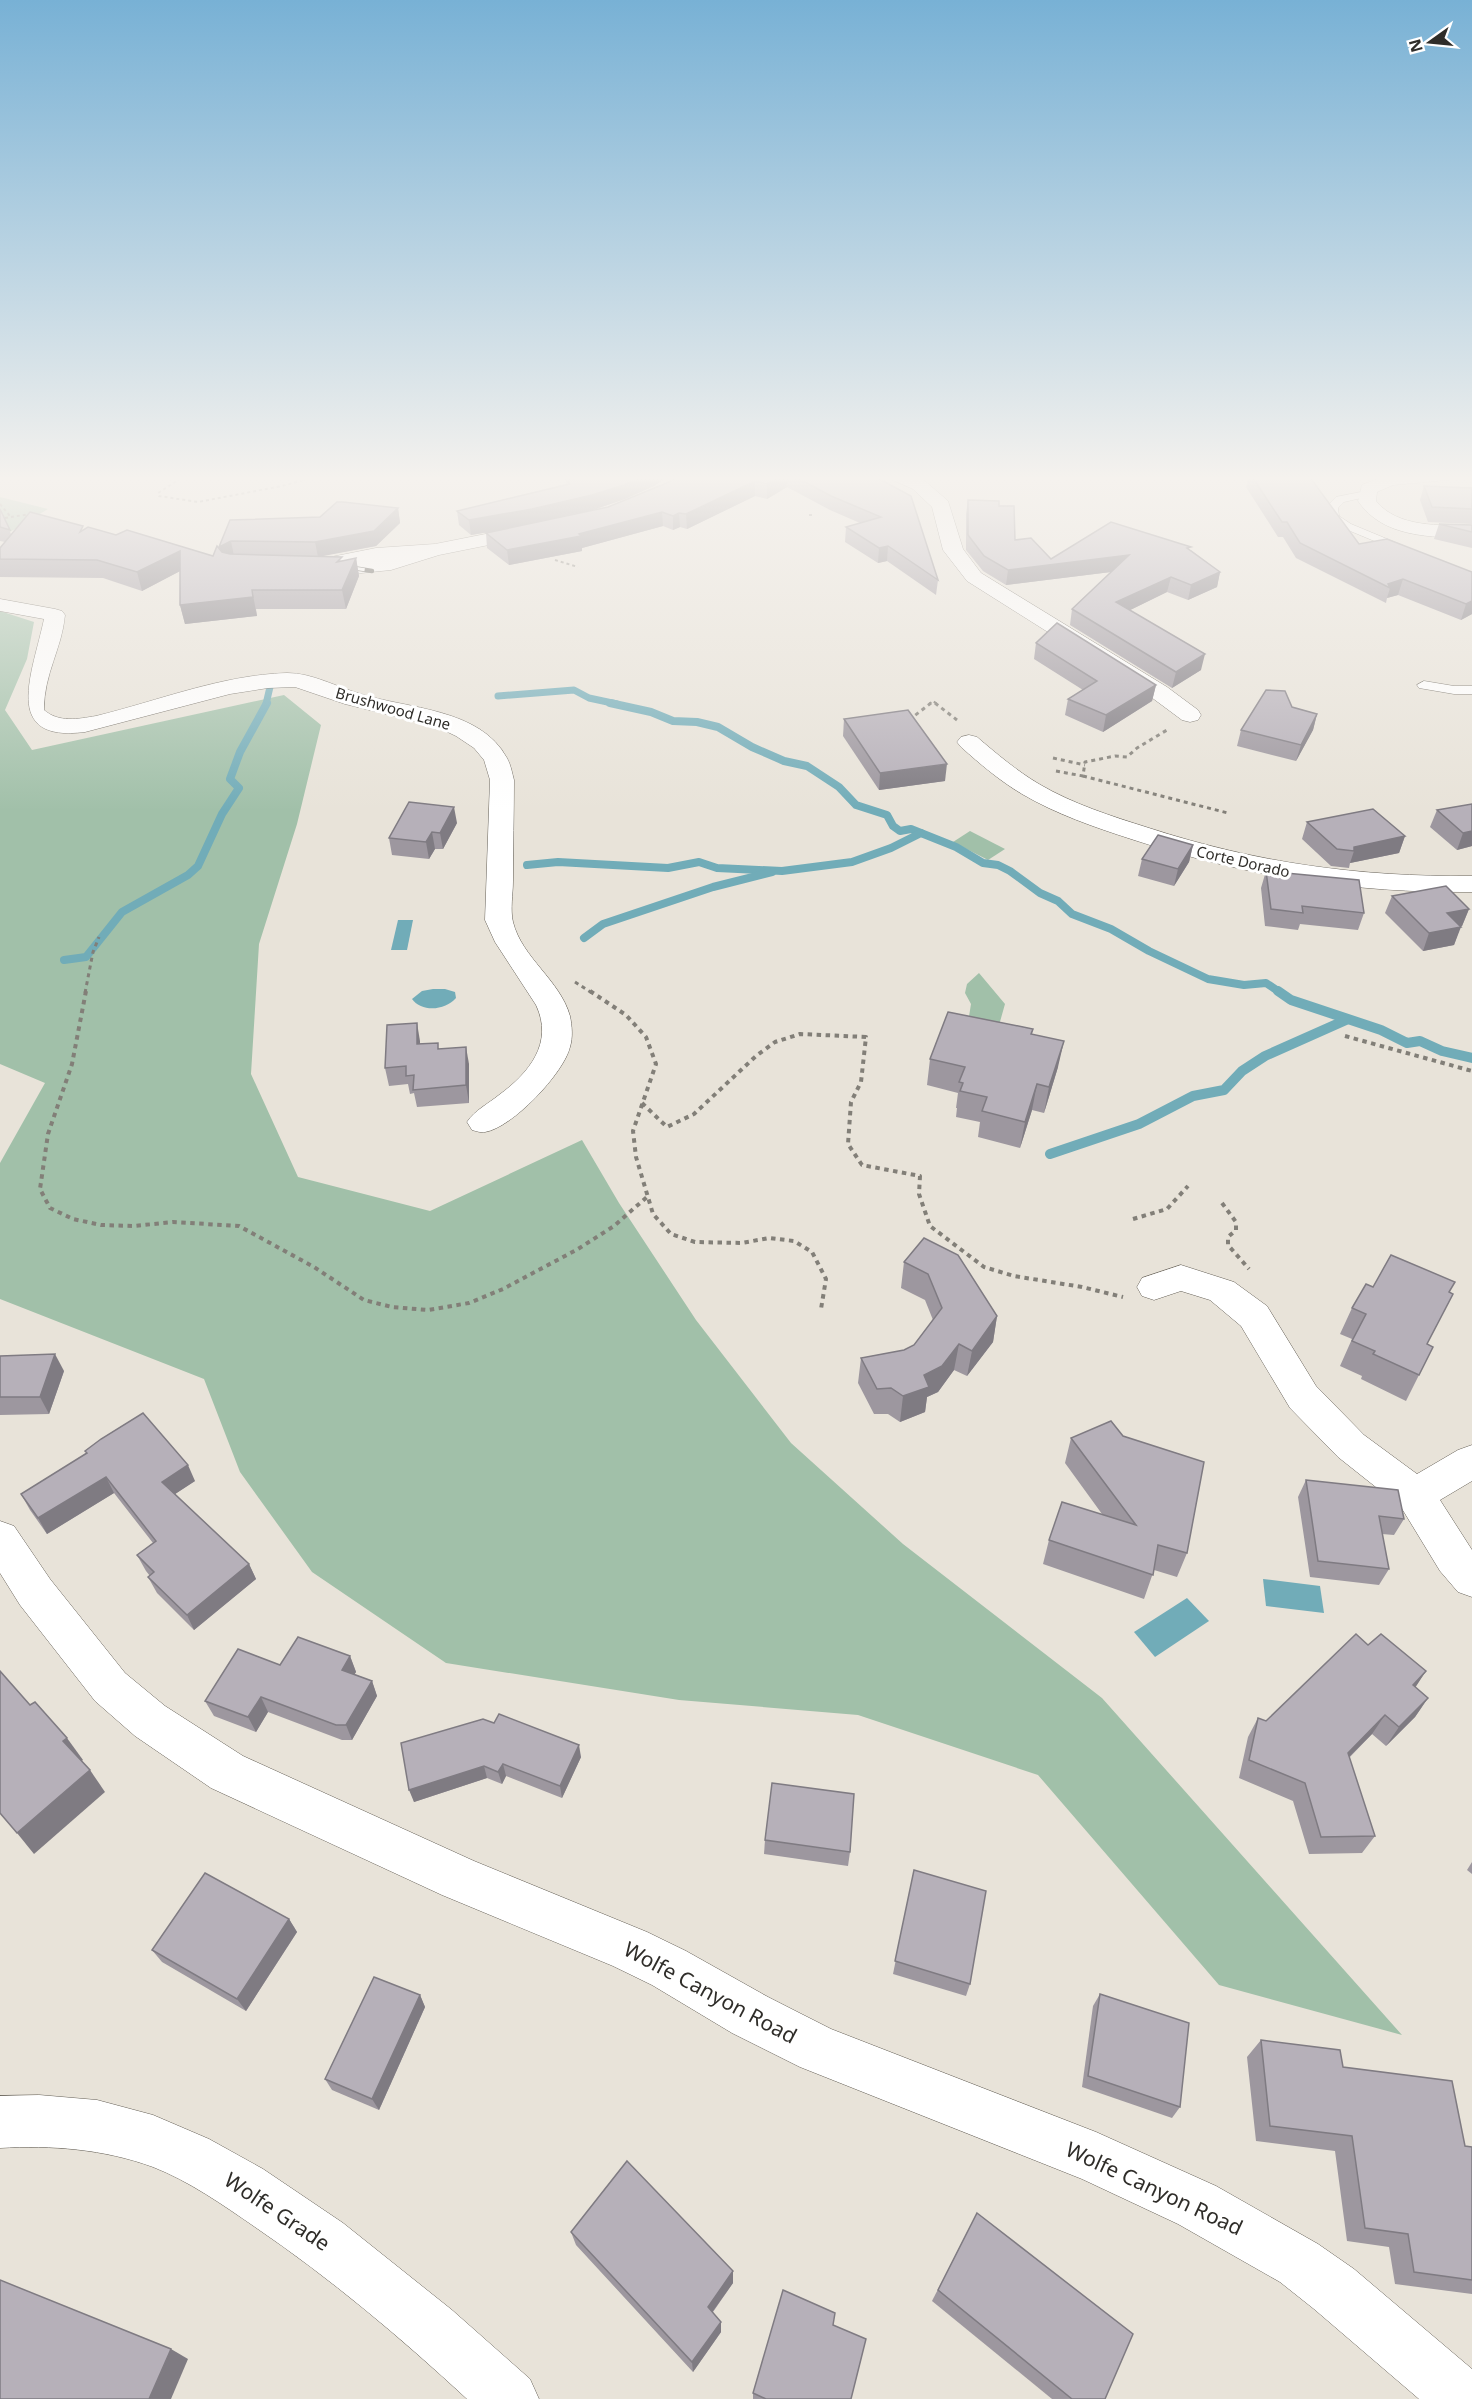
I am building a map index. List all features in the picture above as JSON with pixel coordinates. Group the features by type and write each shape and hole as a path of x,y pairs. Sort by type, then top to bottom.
{"street":[{"path":"990,587 1159,692 1190,716"},
{"name":"Brushwood Lane","path":"0,605 55,615 54,626 43,653 32,696 33,711 44,722 54,725 88,724 240,685 291,679 451,725 478,739 492,751 498,760 502,780 499,920 507,940 552,1008 557,1030 549,1063 511,1102 483,1122"},
{"name":"Corte Dorado","path":"969,742 1018,782 1047,798 1126,829 1216,858 1265,869 1337,879 1414,884 1472,884"},
{"path":"1142,1293 1181,1278 1222,1291 1254,1316 1303,1397 1351,1446 1415,1495 1440,1538 1472,1579"},
{"path":"1415,1495 1472,1461"},
{"name":"Wolfe Canyon Road","path":"0,1538 35,1592 98,1674 116,1693 167,1733 227,1772 459,1878 630,1949 669,1968 759,2020 818,2049 1096,2158 1197,2205 1299,2263 1326,2282 1463,2399"},
{"name":"Wolfe Grade","path":"0,2122 56,2121 106,2128 153,2141 233,2180 300,2225 380,2285 510,2399"}],"lane":[{"path":"1432,673 1472,688"},
{"path":"1424,685 1454,690 1472,688"}],"path":[{"path":"908,721 933,700 956,718 969,742"},
{"path":"1083,776 1085,762 1115,756 1127,757 1137,748 1190,716"},
{"path":"1053,758 1085,765"},
{"path":"1051,770 1228,813"},
{"path":"99,937 93,952 72,1064 48,1134 40,1189 50,1208 73,1219 101,1225 134,1226 173,1222 239,1226 314,1268 364,1300 392,1307 428,1310 469,1303 503,1289 614,1226 648,1196"},
{"path":"566,977 627,1015 646,1037 656,1064 633,1131 636,1156 653,1214 671,1234 695,1242 742,1243 769,1238 794,1241 812,1252 826,1279 821,1309"},
{"path":"642,1102 667,1127 694,1114 756,1056 775,1042 800,1034 866,1037 861,1082 851,1102 848,1144 862,1165 920,1176 919,1194 930,1226 984,1267 1014,1276 1108,1292 1142,1293"},
{"path":"1345,1036 1472,1071"},
{"path":"1133,1219 1167,1209 1188,1186"},
{"path":"1222,1203 1236,1222 1236,1230 1228,1237 1228,1245 1242,1259 1255,1279"}],"green space":[{"path":"0,611 34,622 27,659 5,710 32,750 284,695 321,725 297,824 259,944 251,1074 298,1177 430,1211 582,1140 619,1203 696,1320 791,1443 903,1544 1102,1698 1402,2035 1219,1985 1038,1775 858,1715 679,1700 446,1663 312,1572 240,1472 204,1379 0,1299 0,1163 45,1083 0,1064"},
{"path":"970,831 1005,849 988,860 953,842"},
{"path":"979,973 1005,1004 994,1043 966,1035 971,1004 965,993 967,984"}],"water":[{"path":"398,920 413,920 407,950 391,950"},
{"path":"433,989 455,992 456,998 446,1005 434,1008 422,1006 412,999 422,991"},
{"path":"1263,1579 1320,1586 1324,1613 1266,1606"},
{"path":"1187,1598 1209,1621 1155,1657 1134,1632"}],"building":[{"path":"180,587 343,587 342,590 252,590 253,597 180,605"},
{"path":"1095,587 1149,587 1116,602 1205,654 1176,672 1072,609"},
{"path":"1423,587 1472,587 1472,601 1466,604"},
{"path":"1057,623 1156,685 1106,715 1068,699 1097,681 1036,643"},
{"path":"1266,690 1285,691 1292,707 1317,714 1301,745 1241,730"},
{"path":"908,710 947,764 880,773 844,719"},
{"path":"409,802 454,807 440,833 432,832 426,842 389,838"},
{"path":"1472,804 1472,831 1463,833 1437,810"},
{"path":"1373,809 1405,836 1354,847 1354,851 1337,849 1307,822"},
{"path":"1158,835 1193,845 1178,869 1142,859"},
{"path":"1266,871 1359,880 1364,913 1302,906 1303,913 1271,909"},
{"path":"1446,886 1469,909 1447,913 1461,927 1429,933 1392,896"},
{"path":"948,1012 1033,1029 1031,1034 1064,1041 1049,1087 1037,1084 1025,1122 982,1111 987,1097 960,1091 963,1083 959,1082 965,1067 930,1059"},
{"path":"417,1023 417,1044 438,1043 438,1049 466,1047 466,1085 413,1090 414,1075 406,1076 406,1066 385,1068 387,1025"},
{"path":"924,1238 958,1255 997,1316 972,1351 959,1344 942,1366 924,1375 929,1387 903,1396 891,1388 877,1389 861,1358 904,1350 914,1345 942,1308 928,1274 904,1262"},
{"path":"1391,1255 1455,1282 1449,1292 1453,1294 1427,1344 1433,1347 1419,1375 1373,1354 1375,1351 1352,1341 1366,1314 1352,1308 1366,1284 1373,1287"},
{"path":"55,1354 40,1397 0,1397 0,1356"},
{"path":"143,1413 188,1465 162,1482 249,1564 187,1615 148,1577 154,1572 137,1555 156,1541 106,1477 38,1518 21,1494 87,1453 85,1451 101,1439"},
{"path":"1111,1421 1123,1436 1204,1462 1187,1553 1158,1545 1153,1575 1049,1540 1062,1502 1136,1525 1071,1438"},
{"path":"1306,1480 1398,1490 1404,1519 1379,1516 1389,1569 1318,1561"},
{"path":"1356,1634 1368,1645 1381,1634 1426,1671 1413,1685 1428,1698 1399,1727 1385,1715 1348,1753 1375,1836 1321,1837 1305,1783 1249,1760 1258,1718 1266,1721"},
{"path":"298,1637 350,1656 342,1670 372,1681 346,1725 336,1725 261,1697 248,1717 205,1701 238,1649 280,1665"},
{"path":"0,1671 30,1705 35,1702 67,1738 63,1741 90,1770 17,1833 0,1813"},
{"path":"499,1714 579,1745 560,1786 503,1764 498,1772 484,1766 409,1790 401,1743 483,1719 494,1723"},
{"path":"772,1783 854,1794 850,1852 765,1840"},
{"path":"914,1870 986,1891 970,1984 895,1961"},
{"path":"205,1873 289,1919 237,1999 152,1950"},
{"path":"374,1977 420,1995 372,2099 325,2079"},
{"path":"1100,1994 1189,2023 1180,2107 1088,2076"},
{"path":"1261,2040 1340,2050 1343,2067 1452,2081 1465,2146 1472,2147 1472,2280 1414,2272 1408,2234 1365,2228 1352,2136 1270,2126"},
{"path":"627,2161 733,2271 708,2307 721,2322 692,2362 571,2232"},
{"path":"977,2213 1133,2334 1105,2399 1072,2399 938,2290"},
{"path":"0,2280 171,2349 149,2399 0,2399"},
{"path":"783,2290 835,2313 833,2325 866,2339 851,2399 766,2399 753,2393"}],"waterway":[{"path":"266,704 270,687"},
{"path":"498,696 574,690 589,698 617,704"},
{"path":"64,960 86,957 122,912 188,875 198,866 222,814 239,788 230,779 240,752 267,703"},
{"path":"610,703 651,712 673,721 697,722 718,727 752,747 784,761 807,766 839,787 856,805 887,815 893,826 900,831 911,829 921,833"},
{"path":"527,865 558,862 668,868 699,862 717,868 782,871 852,862 891,848 921,833"},
{"path":"921,833 956,847 983,863 998,865 1010,871 1040,893 1058,901 1072,914 1111,929 1149,951 1208,979 1244,985 1266,983 1278,991"},
{"path":"584,938 603,924 713,887 772,872"},
{"path":"1278,991 1291,1000 1381,1030 1407,1043 1420,1041 1442,1051 1472,1058"},
{"path":"1050,1154 1139,1124 1193,1096 1224,1090 1242,1071 1265,1056 1346,1020"}]}
